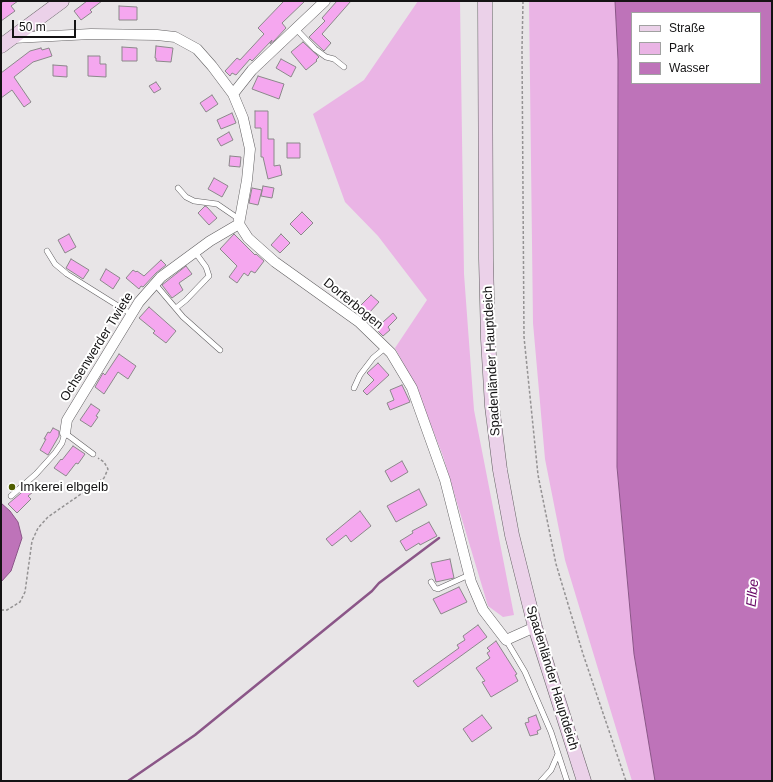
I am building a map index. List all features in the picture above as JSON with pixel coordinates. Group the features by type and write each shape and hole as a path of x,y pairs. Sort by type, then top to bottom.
{"street":[{"path":"1,46 62,1"},
{"path":"233,94 252,70 325,1"},
{"name":"Spadenländer Hauptdeich","path":"484,1 488,339 492,406 500,470 512,535 535,627 584,781"},
{"path":"13,38 91,34 158,35 175,38 196,49 212,66 233,94 243,118 250,149 247,180 239,224"},
{"name":"Ochsenwerder Twiete","path":"65,433 67,420 139,302 161,277 210,241 239,224"},
{"name":"Dorferbogen","path":"239,224 248,238 275,262 359,322 391,354 412,388 445,480 469,575 483,610 506,640"},
{"path":"506,640 535,627"}],"lane":[{"path":"296,29 315,49 326,57 334,59 344,67"},
{"path":"178,188 186,197 194,201 217,204 236,217 239,224"},
{"path":"47,251 55,264 67,274 131,314"},
{"path":"176,308 186,300 209,276 206,267 195,252"},
{"path":"155,284 183,317 220,350"},
{"path":"354,388 360,375 373,358 385,348"},
{"path":"12,496 36,474 55,453 62,443 65,433 93,454"},
{"path":"432,582 435,588 438,589 469,575"},
{"path":"506,640 525,672 551,732 567,781"},
{"path":"542,781 551,770 558,754"}],"path":[{"path":"523,1 524,337 538,475 556,564 583,654 626,781"},
{"path":"1,610 7,610 20,602 25,592 32,541 38,528 48,517 104,478 108,468 104,462 93,454"}],"green space":[{"path":"418,1 460,1 464,274 474,410 514,615 503,617 488,606 443,456 416,387 395,348 427,300 378,236 345,202 313,114 364,80"},
{"path":"529,1 615,1 618,60 617,467 634,654 655,781 632,781 565,560 545,459 533,323"}],"water":[{"name":"Elbe","path":"615,1 772,1 772,781 655,781 634,654 617,467 618,60"},
{"path":"1,503 10,511 18,522 22,538 11,571 1,582"}],"building":[{"path":"4,1 18,1 11,6 15,11 1,21 1,3"},
{"path":"87,1 102,1 90,10 92,12 81,20 74,11"},
{"path":"284,1 305,1 282,23 286,28 274,41 270,44 272,40 252,61 250,59 236,75 232,73 230,76 225,71 237,58 240,60 264,34 258,28"},
{"path":"337,1 351,1 322,34 331,43 324,51 309,37 325,21 322,18"},
{"path":"119,6 137,7 137,20 119,20"},
{"path":"303,42 319,57 316,60 317,61 306,70 291,52"},
{"path":"156,46 173,48 171,62 156,61"},
{"path":"122,47 137,48 137,61 122,61"},
{"path":"41,48 42,50 49,48 52,56 33,62 14,77 31,102 24,107 12,90 1,98 1,73 30,51"},
{"path":"88,56 100,56 100,64 106,64 106,77 88,76"},
{"path":"281,59 296,67 291,77 276,68"},
{"path":"53,65 67,66 67,77 53,76"},
{"path":"258,76 284,84 279,99 252,89"},
{"path":"156,82 161,89 154,93 149,86"},
{"path":"212,95 218,104 206,112 200,103"},
{"path":"255,111 268,111 268,139 274,139 274,166 280,165 282,175 268,179 263,157 261,157 261,128 255,128"},
{"path":"232,113 236,123 221,129 217,120"},
{"path":"229,132 233,140 221,146 217,139"},
{"path":"287,143 300,143 300,158 287,158"},
{"path":"230,156 241,157 240,167 229,166"},
{"path":"214,178 228,186 222,197 208,189"},
{"path":"263,186 274,188 272,198 261,196"},
{"path":"252,188 262,190 258,205 249,203"},
{"path":"205,206 217,218 209,225 198,213"},
{"path":"302,212 313,223 301,235 290,224"},
{"path":"69,234 76,247 65,253 58,240"},
{"path":"234,234 255,255 256,254 264,261 255,273 251,271 248,276 244,273 237,283 229,277 237,266 220,249"},
{"path":"281,234 290,243 280,253 271,245"},
{"path":"71,259 89,270 83,279 66,268"},
{"path":"161,260 166,265 143,287 141,286 139,289 126,278 133,270 144,276"},
{"path":"186,266 192,274 179,283 183,290 172,298 162,285"},
{"path":"106,269 120,278 113,289 100,280"},
{"path":"371,295 379,302 369,313 379,322 380,320 383,322 393,313 397,318 388,327 390,330 383,336 355,311"},
{"path":"149,307 176,331 166,343 153,333 155,331 139,318"},
{"path":"119,354 136,366 128,379 118,372 104,394 95,387 103,373 105,375"},
{"path":"378,363 389,375 367,395 363,391 374,380 367,373"},
{"path":"402,385 410,402 390,410 387,403 394,400 390,390"},
{"path":"91,404 100,410 96,416 98,417 91,427 80,420"},
{"path":"53,428 59,431 59,436 48,455 40,450 48,432 50,433"},
{"path":"73,446 85,454 78,464 76,463 66,476 54,468"},
{"path":"402,461 408,472 391,482 385,471"},
{"path":"27,488 33,492 28,496 31,499 17,513 8,504"},
{"path":"419,489 427,505 396,522 387,506"},
{"path":"360,511 371,526 351,542 346,535 332,546 326,539"},
{"path":"429,522 437,536 420,545 419,543 406,551 400,541 413,533 412,531"},
{"path":"450,559 454,578 436,582 431,563"},
{"path":"459,587 467,602 441,614 433,599"},
{"path":"478,625 487,637 418,687 413,681 459,648 457,645 465,640 463,636"},
{"path":"496,641 517,674 515,675 518,681 491,697 482,682 485,681 476,668 490,658 487,653 490,651 487,648"},
{"path":"482,715 492,728 472,742 463,729"},
{"path":"536,715 541,729 537,731 538,734 530,736 525,723 529,722 528,718"}],"waterway":[{"path":"128,781 195,735 372,591 379,583 439,538"}],"place":[{"name":"Imkerei elbgelb","path":"12,487"}]}
